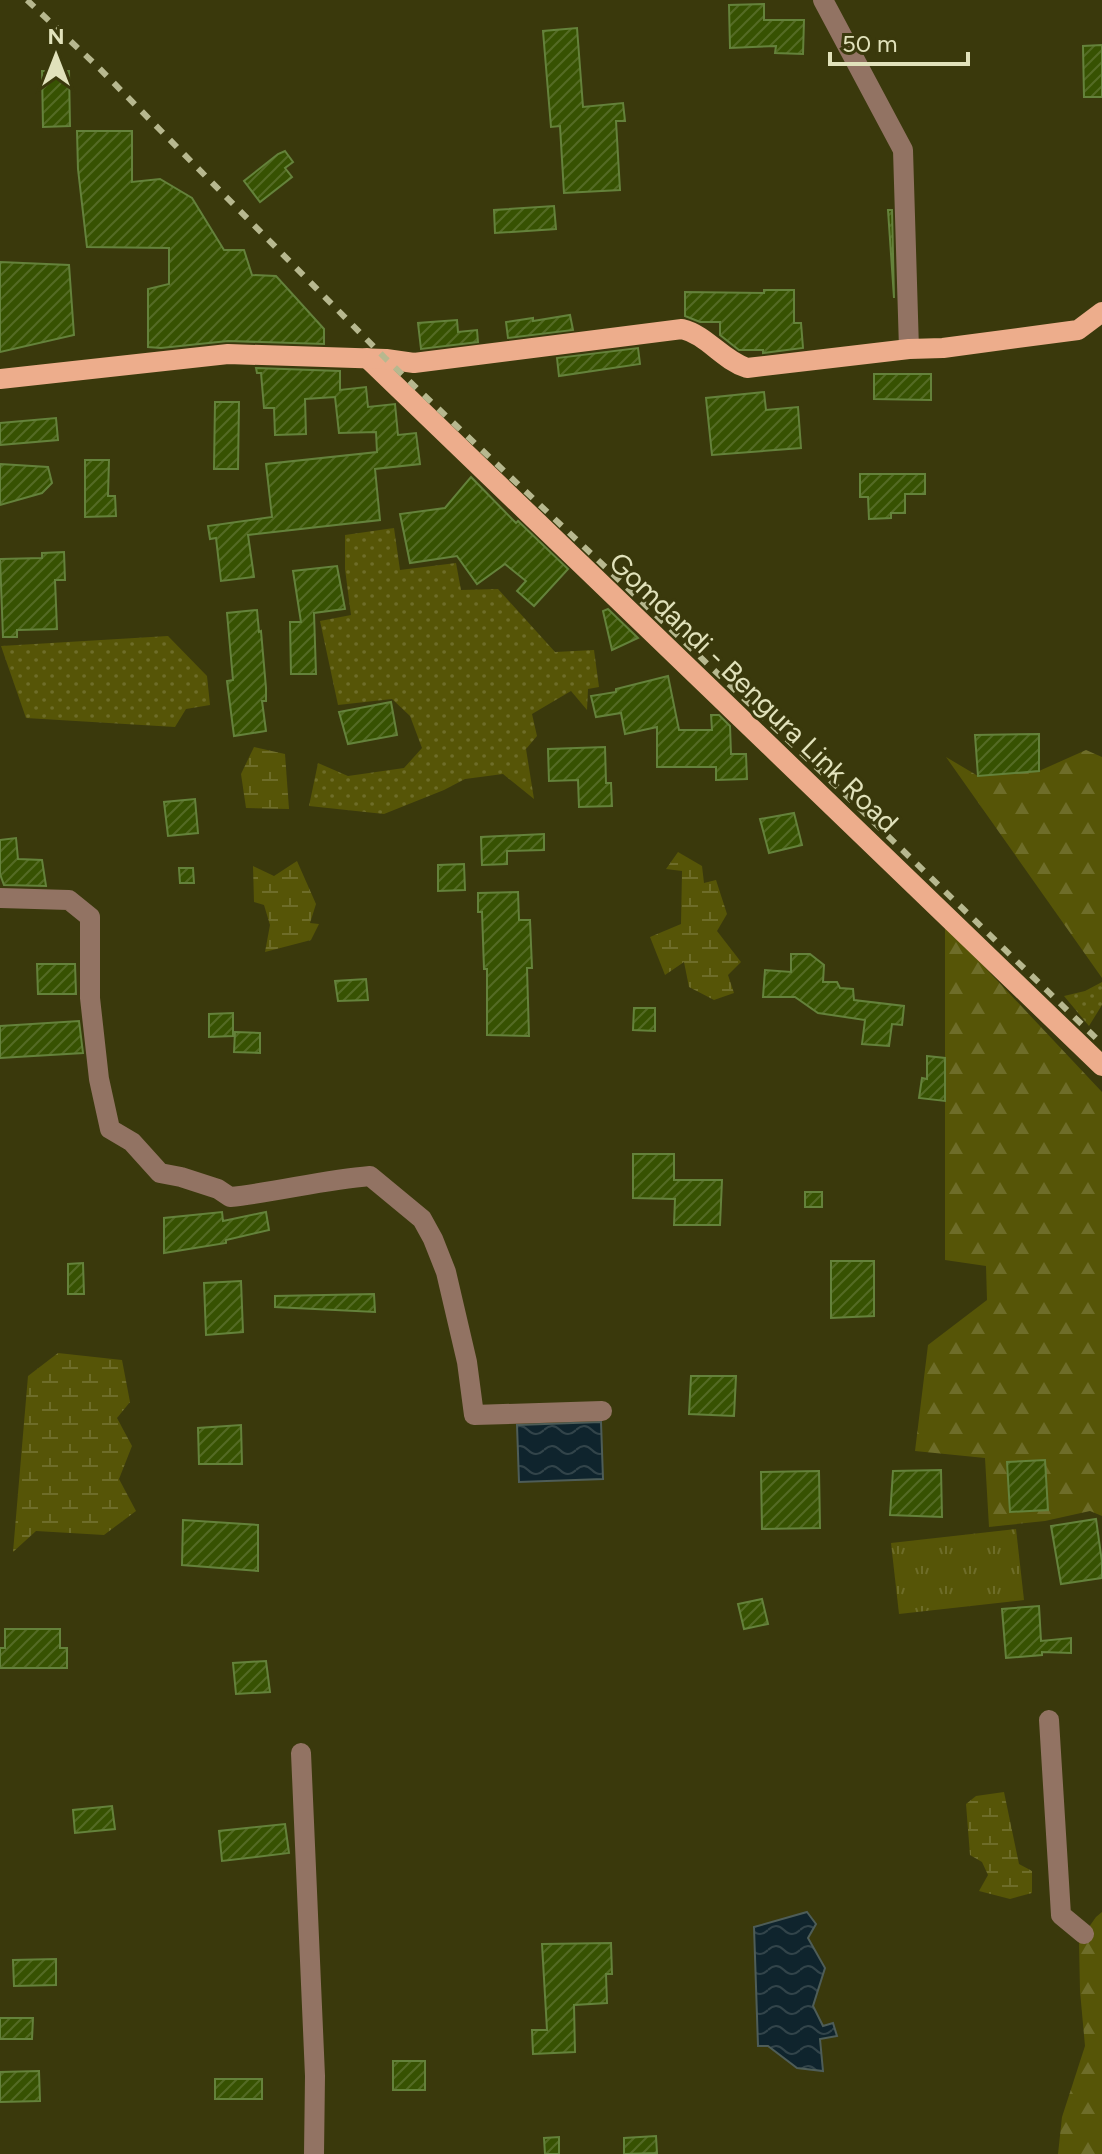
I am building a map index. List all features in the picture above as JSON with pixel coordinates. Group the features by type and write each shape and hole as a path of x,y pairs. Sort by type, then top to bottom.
{"main road":[{"path":"0,379 228,354 367,358 414,363 682,329 698,335 738,365 747,368 909,349 943,348 1078,330 1102,312"},
{"name":"Gomdandi - Bengura Link Road","path":"367,358 1102,1066"}],"street":[{"path":"823,0 903,150 909,349"},
{"path":"0,898 69,900 90,917 90,998 99,1079 110,1129 132,1142 160,1173 218,1189 230,1197 370,1176 422,1219 433,1239 446,1272 467,1362 474,1415 602,1411"},
{"path":"1049,1720 1061,1915 1084,1934"},
{"path":"301,1753 315,2076 314,2154"}],"green space":[{"path":"394,528 400,570 456,563 461,590 498,589 555,652 594,650 599,687 588,689 587,710 571,691 532,714 537,736 526,749 534,799 503,774 465,779 384,814 309,806 318,763 348,776 404,768 422,748 410,716 392,699 338,705 320,621 351,615 345,569 345,535"},
{"path":"168,636 207,676 210,705 186,709 175,727 26,718 1,646"},
{"path":"254,747 285,754 289,809 246,808 241,774"},
{"path":"1086,750 1102,757 1102,978 946,757 978,776 1039,771"},
{"path":"678,852 702,866 704,883 716,880 727,914 717,931 741,962 728,975 734,993 714,1000 689,987 684,962 665,975 650,937 681,924 682,871 666,869"},
{"path":"297,861 316,904 310,923 319,924 311,940 265,952 270,925 264,905 254,902 253,866 274,876"},
{"path":"945,925 1102,1092 1102,1516 1090,1511 1045,1521 989,1527 985,1458 915,1451 928,1345 987,1300 986,1266 945,1260"},
{"path":"1102,982 1102,1005 1089,1026 1064,996 1085,991"},
{"path":"58,1353 122,1360 130,1402 117,1418 132,1446 119,1479 136,1511 104,1535 36,1531 13,1552 28,1376"},
{"path":"1016,1529 1024,1600 899,1614 891,1543"},
{"path":"1004,1792 1019,1864 1032,1871 1032,1893 1010,1899 979,1891 988,1875 982,1862 970,1855 966,1804 976,1796"},
{"path":"1102,1912 1102,2154 1058,2154 1062,2117 1085,2046 1079,1941"}],"water":[{"path":"601,1422 603,1479 519,1482 517,1425"},
{"path":"807,1912 816,1924 808,1938 825,1968 813,2006 823,2026 833,2023 837,2036 820,2039 823,2071 797,2068 768,2046 758,2046 754,1927"}],"building":[{"path":"764,4 764,20 804,20 803,54 775,53 776,46 730,48 729,5"},
{"path":"577,28 583,107 623,103 625,121 616,121 620,190 564,193 560,126 551,127 543,31"},
{"path":"1102,45 1102,97 1084,97 1083,46"},
{"path":"42,71 69,71 70,126 43,127"},
{"path":"77,131 132,131 132,182 160,179 192,198 224,250 244,250 252,275 276,276 324,329 324,344 228,341 148,347 148,289 169,284 169,248 87,247"},
{"path":"285,151 293,162 285,168 292,177 260,202 244,181"},
{"path":"554,206 556,229 495,233 494,210"},
{"path":"888,210 892,210 894,298"},
{"path":"0,262 69,265 74,335 0,352"},
{"path":"764,290 794,290 794,323 801,323 803,348 763,353 763,350 739,350 720,335 720,322 700,322 685,316 685,292 764,293"},
{"path":"570,315 573,330 508,338 506,322"},
{"path":"457,320 458,332 477,330 478,342 421,349 418,323"},
{"path":"638,348 640,364 559,376 557,358"},
{"path":"256,368 340,371 340,390 366,387 368,407 395,404 398,435 416,433 420,464 375,469 380,520 248,535 254,577 221,581 216,538 210,539 208,526 272,517 266,464 377,452 376,432 339,433 335,397 305,399 306,434 275,435 274,408 264,408 261,373 257,373"},
{"path":"874,374 931,374 931,400 874,399"},
{"path":"764,392 766,410 798,407 801,448 712,455 706,398"},
{"path":"215,402 239,402 238,469 214,469"},
{"path":"56,418 58,440 0,445 0,423"},
{"path":"85,460 109,460 108,496 115,496 116,516 85,517"},
{"path":"0,464 48,467 52,483 42,493 0,505"},
{"path":"860,474 925,474 925,494 905,494 905,513 891,513 891,518 869,519 868,497 860,497"},
{"path":"471,477 516,523 518,521 568,569 534,606 517,591 526,581 505,564 477,584 457,556 410,563 400,514 445,508"},
{"path":"64,552 65,580 55,580 57,629 17,630 17,637 3,637 0,559 42,558 42,553"},
{"path":"337,566 345,609 314,613 316,674 291,674 290,622 301,622 293,571"},
{"path":"608,609 638,638 612,650 603,611"},
{"path":"257,610 266,688 266,701 262,701 266,731 234,736 227,681 233,680 227,613"},
{"path":"668,676 679,730 712,730 711,715 719,715 730,726 731,754 746,754 747,779 716,780 716,767 657,767 657,727 625,734 621,713 596,717 591,696 616,692 616,689"},
{"path":"391,702 397,735 348,744 339,712"},
{"path":"1039,734 1039,771 978,776 975,735"},
{"path":"605,747 606,783 611,783 612,806 579,807 578,780 549,781 548,749"},
{"path":"195,799 198,833 168,836 164,802"},
{"path":"794,813 802,845 769,853 760,819"},
{"path":"544,834 544,850 507,851 507,864 482,865 481,837"},
{"path":"16,838 18,859 42,860 46,886 4,885 0,874 0,840"},
{"path":"464,864 465,890 438,891 438,865"},
{"path":"179,868 193,868 194,883 180,883"},
{"path":"518,892 519,920 530,920 532,968 527,968 529,1036 487,1035 487,969 484,969 482,912 478,912 478,893"},
{"path":"791,954 810,954 824,965 823,982 837,982 840,988 853,989 854,1000 904,1006 902,1025 892,1024 889,1046 862,1044 865,1020 818,1013 795,997 763,997 765,970 791,972"},
{"path":"37,964 75,964 76,994 38,994"},
{"path":"366,979 368,1000 338,1001 335,981"},
{"path":"634,1008 655,1008 655,1031 633,1030"},
{"path":"233,1013 233,1036 209,1037 209,1014"},
{"path":"79,1021 83,1053 0,1058 0,1026"},
{"path":"235,1032 260,1033 260,1053 234,1052"},
{"path":"927,1056 945,1058 945,1101 919,1098 922,1078 927,1079"},
{"path":"633,1154 674,1154 674,1180 722,1180 720,1225 674,1225 675,1199 633,1198"},
{"path":"805,1192 822,1192 822,1207 805,1207"},
{"path":"222,1212 223,1221 266,1212 269,1230 226,1240 226,1243 164,1253 164,1218"},
{"path":"831,1261 874,1261 874,1316 831,1318"},
{"path":"83,1263 84,1294 68,1294 68,1264"},
{"path":"241,1281 243,1332 206,1335 204,1283"},
{"path":"374,1294 375,1312 275,1307 275,1296"},
{"path":"691,1376 736,1376 734,1416 689,1414"},
{"path":"241,1425 242,1464 199,1464 198,1428"},
{"path":"1045,1460 1048,1510 1010,1512 1007,1462"},
{"path":"941,1470 942,1517 890,1515 893,1471"},
{"path":"819,1471 820,1528 762,1529 761,1472"},
{"path":"1096,1519 1102,1578 1061,1584 1051,1526"},
{"path":"183,1520 258,1525 258,1571 182,1565"},
{"path":"762,1599 768,1624 744,1629 738,1604"},
{"path":"1039,1606 1041,1641 1071,1638 1071,1653 1042,1652 1042,1655 1006,1658 1002,1609"},
{"path":"5,1629 60,1629 60,1648 67,1648 67,1668 0,1668 0,1648 5,1648"},
{"path":"266,1661 270,1692 236,1694 233,1663"},
{"path":"112,1806 115,1829 75,1833 73,1810"},
{"path":"285,1824 289,1853 222,1861 219,1831"},
{"path":"611,1943 612,1974 606,1974 607,2003 574,2005 575,2052 533,2054 532,2030 547,2030 542,1944"},
{"path":"56,1959 56,1985 14,1986 13,1960"},
{"path":"0,2018 33,2018 32,2039 0,2039"},
{"path":"393,2061 425,2061 425,2090 393,2090"},
{"path":"39,2071 40,2101 0,2102 0,2072"},
{"path":"215,2079 262,2079 262,2099 215,2099"},
{"path":"656,2136 657,2153 624,2154 624,2138"},
{"path":"559,2137 559,2154 545,2154 544,2138"}],"railway":[{"path":"27,0 99,68 386,359 851,800 1102,1044"}]}
